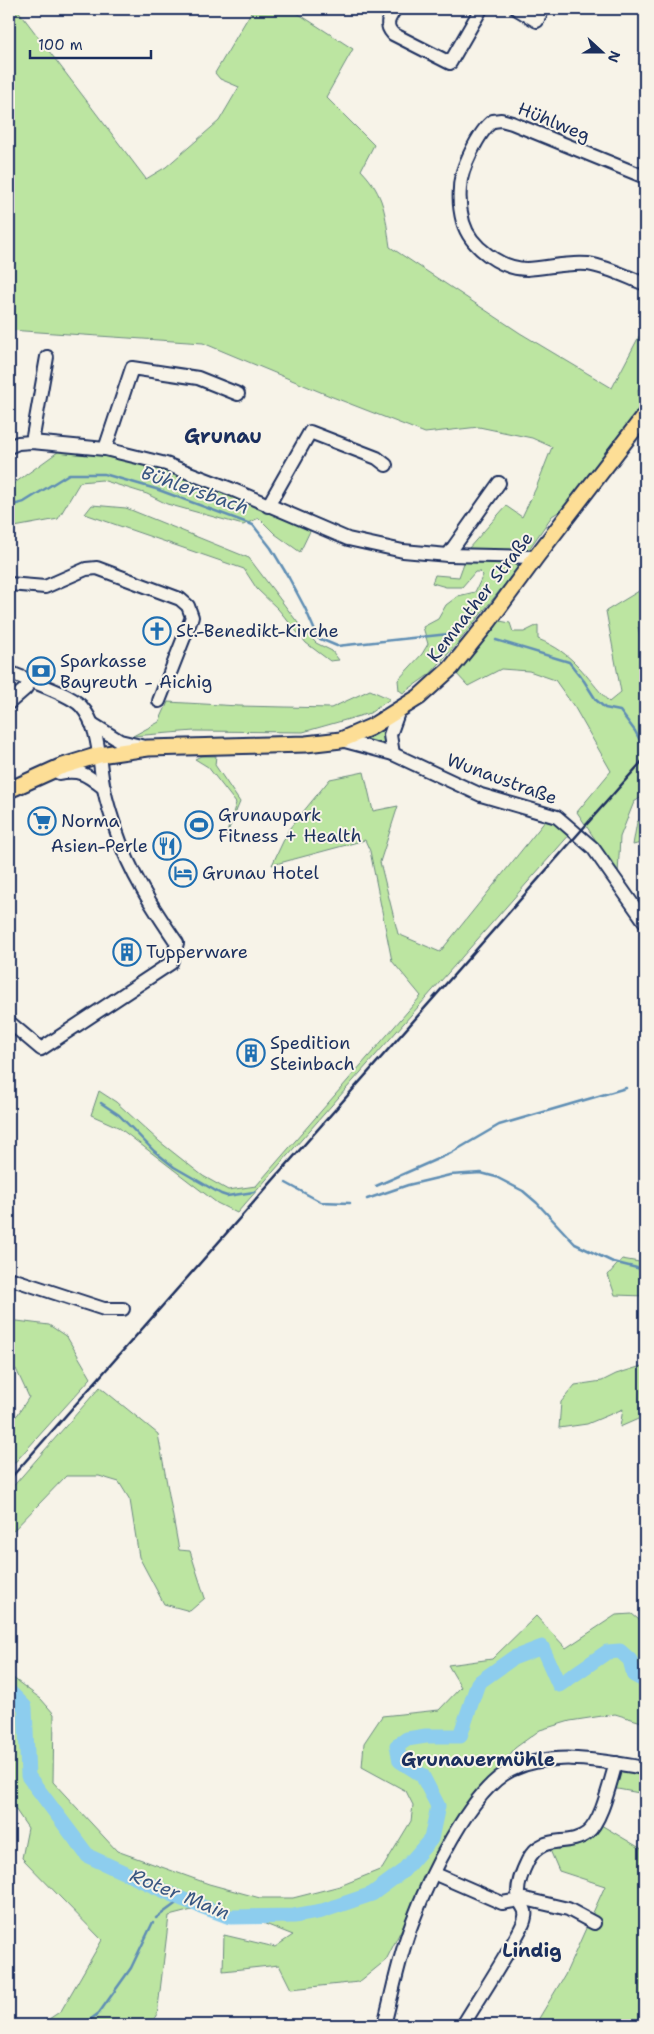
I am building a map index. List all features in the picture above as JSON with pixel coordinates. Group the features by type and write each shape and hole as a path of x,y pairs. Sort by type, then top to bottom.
{"main road":[{"name":"Kemnather Straße","path":"9,790 60,767 99,755 148,748 306,744 341,740 371,727 419,697 451,668 489,621 645,415"}],"street":[{"path":"395,9 387,22 388,28 393,34 450,63 481,9"},
{"path":"517,9 537,21 543,9"},
{"name":"Hühlweg","path":"645,177 501,120 493,121 482,132 466,166 460,185 460,200 464,224 475,244 497,261 512,267 526,269 589,264 645,284"},
{"path":"32,442 47,357"},
{"path":"105,449 132,368 198,378 238,394"},
{"path":"268,506 310,432 377,458 386,465"},
{"path":"9,447 18,443 32,442 105,449 166,464 231,489 348,539 403,551 448,556 536,557"},
{"path":"448,556 499,484"},
{"path":"9,584 45,587 86,570 97,568 180,599 188,606 192,617 159,701"},
{"path":"9,672 69,697 79,704 91,723 99,755 104,788 117,835 142,891 177,943 171,963 42,1049 9,1022"},
{"path":"9,703 26,689 30,682"},
{"path":"393,754 390,735 399,710"},
{"path":"91,723 120,740 148,748"},
{"name":"Wunaustraße","path":"341,740 393,754 481,794 557,816 593,848 645,922"},
{"path":"34,778 74,770 86,775 104,788"},
{"path":"9,1278 104,1309 123,1309"},
{"path":"384,2025 412,1923 427,1888 463,1820 493,1782 511,1770 541,1760 580,1758 645,1768"},
{"path":"463,2025 500,1966 523,1922 525,1910 519,1898 518,1890 521,1875 535,1849 549,1842 578,1838 588,1832 596,1822 616,1763"},
{"path":"440,1876 502,1903 519,1898 568,1909 594,1923"}],"green space":[{"path":"9,9 17,9 146,179 166,167 219,121 239,87 220,79 215,73 253,9 291,9 353,49 326,97 374,145 361,170 375,188 383,205 390,247 520,333 612,388 645,325 645,368 638,391 640,409 571,504 552,516 529,549 522,553 468,549 506,506 522,517 552,447 532,438 479,427 425,433 203,343 9,330"},
{"path":"62,449 106,453 162,468 311,529 300,552 275,534 259,518 243,525 167,504 147,494 102,480 80,482 58,519 9,528 9,487"},
{"path":"92,505 126,508 249,558 301,627 316,643 332,651 339,660 330,661 306,643 278,609 257,589 244,569 85,514"},
{"path":"476,559 519,563 517,569 457,644 430,674 403,693 399,690 398,680 422,654 428,644 423,627 438,619 446,605 458,596 475,592 483,575 480,572 475,572 462,587 446,587 432,583 435,575 459,577 464,563"},
{"path":"639,591 645,599 645,634 638,627 642,644 645,645 645,795 634,802 620,837 618,874 577,812 611,771 575,708 555,680 529,671 501,669 468,686 454,671 479,647 500,621 510,623 513,632 524,632 538,625 538,639 570,658 609,702 621,692 606,611"},
{"path":"370,690 390,699 370,713 303,732 194,731 133,736 159,722 168,702 331,708"},
{"path":"393,723 390,750 358,738"},
{"path":"201,756 216,756 215,765 240,802 226,836 236,803 208,767 195,759"},
{"path":"364,772 373,811 398,806 380,862 398,934 440,952 546,820 559,823 571,833 237,1213 217,1203 118,1127 91,1115 99,1091 116,1102 160,1142 203,1176 228,1190 256,1186 421,996 392,961 370,851 365,840 272,865 289,829 330,779"},
{"path":"645,814 645,842 633,845 637,822"},
{"path":"622,1259 645,1263 645,1296 615,1295 608,1275"},
{"path":"9,1320 49,1325 67,1337 91,1378 9,1469 9,1424 29,1397 16,1369 9,1364"},
{"path":"645,1365 645,1416 620,1427 623,1409 587,1424 559,1428 561,1402 575,1385 602,1381 616,1374"},
{"path":"100,1387 158,1434 179,1550 190,1551 205,1598 190,1611 164,1604 139,1557 130,1500 119,1482 99,1476 66,1476 9,1535 9,1491"},
{"path":"632,1614 644,1624 645,1628 645,1723 615,1714 570,1721 540,1730 515,1748 453,1827 386,1960 359,1982 291,1989 279,1965 223,1971 224,1935 275,1947 293,1935 240,1914 196,1909 169,1916 157,2016 149,2025 40,2025 61,2011 102,1940 22,1858 28,1828 9,1800 9,1675 41,1699 54,1714 53,1782 117,1851 209,1884 260,1898 293,1898 340,1886 382,1869 411,1821 413,1805 406,1791 362,1767 364,1743 382,1716 439,1710 461,1687 448,1665 492,1659 536,1616 566,1648 616,1615"},
{"path":"621,1767 645,1773 645,1794 612,1788"},
{"path":"596,1822 645,1851 645,2025 535,2025 565,1975 605,1886 559,1871 547,1843 578,1838"}],"waterway":[{"name":"Bühlersbach","path":"13,505 24,502 69,474 104,474 156,489 253,525 271,548 289,578 318,638 337,646 458,633"},
{"name":"Bühlersbach","path":"496,640 569,662 596,700 605,708 620,711 635,731 643,746"},
{"path":"376,1186 451,1153 499,1125 626,1088"},
{"path":"101,1103 119,1115 154,1151 174,1167 227,1196 254,1192"},
{"path":"367,1199 408,1185 450,1175 481,1173 496,1177 523,1191 537,1203 575,1244 613,1262 645,1270"},
{"path":"286,1183 321,1202 350,1203"},
{"name":"Roter Main","path":"9,1691 25,1707 28,1776 88,1856 182,1899 230,1917 294,1916 322,1911 372,1894 403,1871 431,1839 438,1806 422,1775 400,1761 397,1746 407,1739 426,1736 460,1736 478,1683 513,1658 542,1647 559,1685 607,1652 620,1651 630,1660 634,1675 645,1681"},
{"path":"156,1918 182,1899"},
{"path":"83,2025 99,2013 131,1968 153,1922"}],"railway":[{"path":"9,1480 645,758"}],"place":[{"name":"St.-Benedikt-Kirche","path":"157,631"},
{"name":"Sparkasse Bayreuth - Aichig","path":"41,671"},
{"name":"Norma","path":"42,821"},
{"name":"Grunaupark Fitness + Health","path":"199,825"},
{"name":"Asien-Perle","path":"167,846"},
{"name":"Grunau Hotel","path":"183,873"},
{"name":"Tupperware","path":"127,952"},
{"name":"Spedition Steinbach","path":"251,1053"}],"district":[{"name":"Grunau","path":"223,436"},
{"name":"Grunauermühle","path":"478,1759"},
{"name":"Lindig","path":"532,1950"}]}
